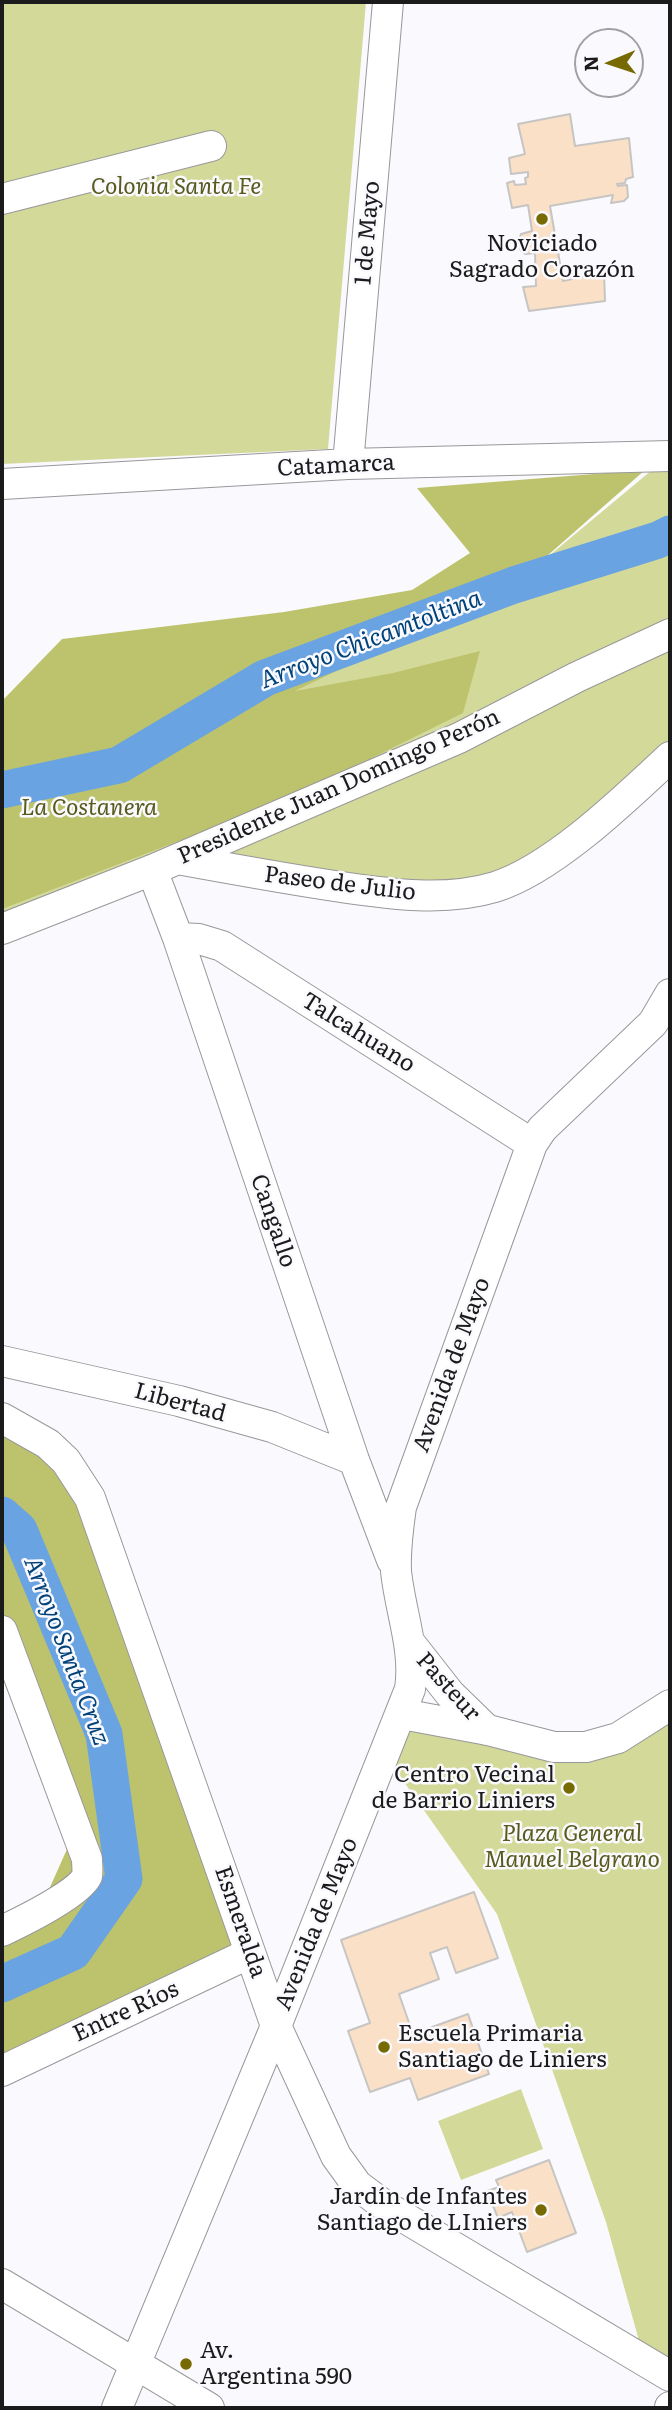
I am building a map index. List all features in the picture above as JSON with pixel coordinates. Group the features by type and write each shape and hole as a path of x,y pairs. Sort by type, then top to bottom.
{"street":[{"name":"1 de Mayo","path":"348,464 388,2"},
{"path":"2,198 211,146"},
{"name":"Catamarca","path":"2,484 348,464 670,456"},
{"name":"Presidente Juan Domingo Perón","path":"2,929 165,864 458,738 577,677 670,634"},
{"name":"Paseo de Julio","path":"165,864 387,893 431,895 473,891 496,886 528,871 566,847 670,757"},
{"name":"Cangallo","path":"165,864 178,938 354,1460 396,1571"},
{"name":"Talcahuano","path":"178,938 199,939 222,946 533,1144"},
{"name":"Avenida de Mayo","path":"117,2408 402,1714 412,1679 410,1643 396,1571 398,1531 408,1485 533,1144 542,1129 653,1023 669,1000"},
{"name":"Libertad","path":"2,1361 192,1405 271,1427 354,1460"},
{"name":"Esmeralda","path":"2,1418 48,1444 66,1461 90,1497 276,2026 336,2156 357,2185 385,2206 670,2376"},
{"path":"2,1631 87,1859 87,1875 77,1887 38,1914 2,1931"},
{"name":"Pasteur","path":"410,1643 450,1695 488,1730"},
{"name":"Pasteur","path":"402,1714 554,1746 586,1747 618,1738 670,1705"},
{"name":"Entre Ríos","path":"2,2071 250,1953"},
{"path":"2,2284 209,2408"}],"green space":[{"name":"Colonia Santa Fe","path":"2,2 366,2 328,449 2,464"},
{"name":"La Costanera","path":"670,455 670,757 606,815 462,893 177,859 2,928 2,734 514,585"},
{"name":"La Costanera","path":"645,470 514,585 295,691 393,673 480,651 463,713 293,797 2,909 2,701 62,639 284,612 412,590 470,553 417,488"},
{"path":"2,1418 66,1461 250,1953 2,2071 2,1932 38,1914 76,1829 2,1631"},
{"name":"Plaza General Manuel Belgrano","path":"670,1705 670,2376 638,2356 638,2337 606,2222 497,1914 385,1755 402,1714 554,1747"},
{"path":"521,2089 543,2149 461,2180 438,2121"}],"building":[{"name":"Noviciado Sagrado Corazón","path":"570,114 575,146 629,138 633,177 626,179 625,183 617,184 627,185 628,197 624,201 611,203 613,195 550,206 563,281 604,272 605,301 529,311 523,287 536,286 535,253 525,254 518,242 521,234 532,231 528,205 512,208 507,183 514,181 515,185 526,184 528,172 511,174 509,158 525,154 518,124"},
{"path":"474,1892 498,1958 456,1973 447,1947 430,1953 439,1979 399,1994 413,2034 468,2014 489,2074 418,2100 410,2078 370,2092 348,2031 370,2023 341,1940"},
{"path":"549,2160 576,2233 527,2252 512,2212 498,2218 487,2191 499,2187 496,2180"}],"waterway":[{"name":"Arroyo Chicamtoltina","path":"2,790 119,765 265,678 514,585 670,534"},
{"name":"Arroyo Santa Cruz","path":"2,1515 19,1530 104,1734 124,1879 73,1952 2,1984"}],"place":[{"name":"Noviciado Sagrado Corazón","path":"542,219"},
{"name":"Centro Vecinal de Barrio Liniers","path":"569,1788"},
{"name":"Escuela Primaria Santiago de Liniers","path":"384,2047"},
{"name":"Jardín de Infantes Santiago de LIniers","path":"541,2210"},
{"name":"Av. Argentina 590","path":"186,2364"}]}
